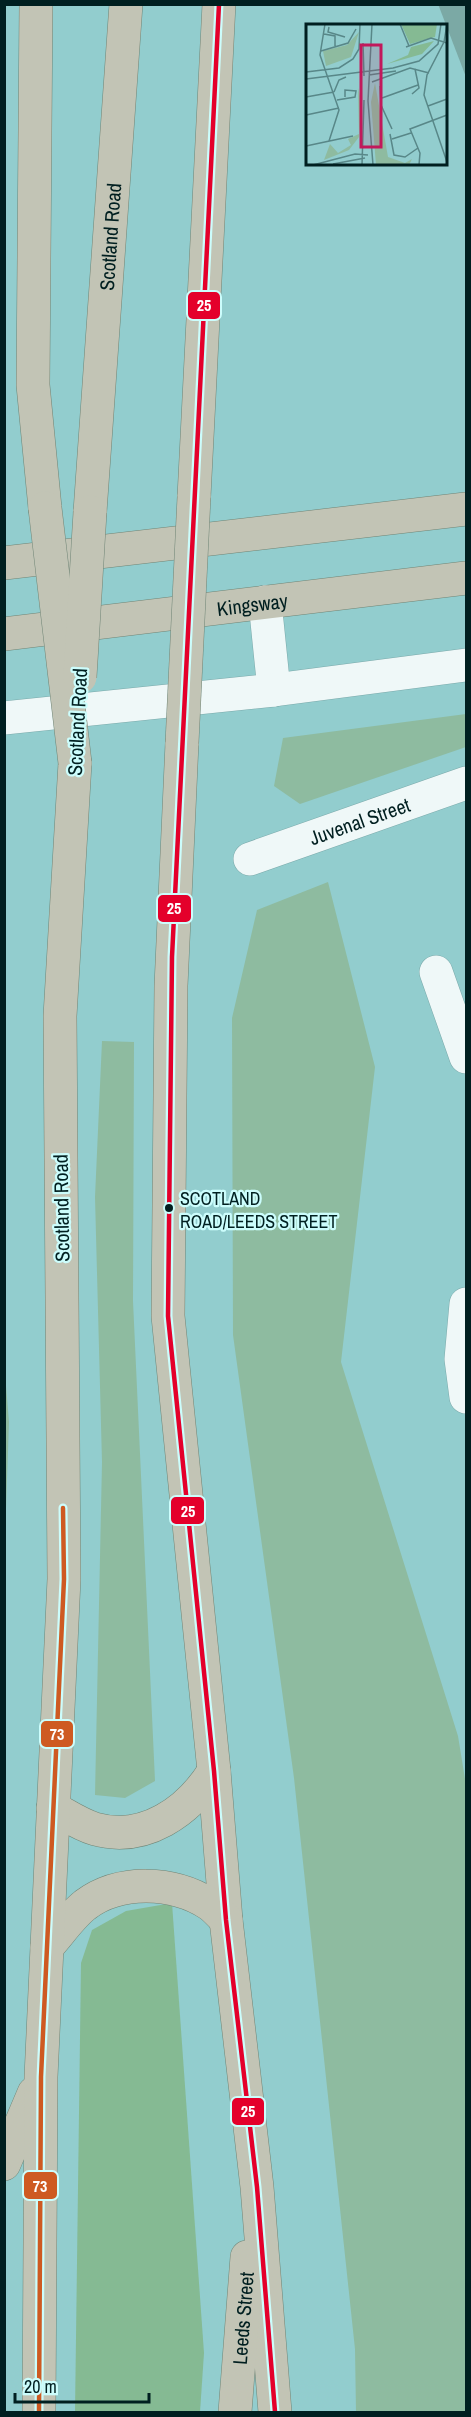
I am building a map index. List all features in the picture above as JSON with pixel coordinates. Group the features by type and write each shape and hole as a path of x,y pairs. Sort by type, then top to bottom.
{"highway":[{"path":"36,4 33,385 75,763"},
{"name":"Scotland Road","path":"39,2412 40,2077 64,1579 60,1016 90,512 126,4"},
{"path":"219,4 171,986 168,1316 214,1771 226,1920 257,2187 275,2412"},
{"path":"210,156 236,4"},
{"path":"4,563 466,509"},
{"name":"Kingsway","path":"4,634 466,578"},
{"path":"53,1808 95,1829 120,1831 144,1829 183,1810 202,1791 214,1771"},
{"path":"47,1947 84,1905 113,1891 138,1886 163,1887 186,1894 210,1905 226,1920"},
{"path":"4,2164 40,2077"},
{"name":"Leeds Street","path":"235,2412 244,2278 257,2187"}],"street":[{"path":"265,602 274,690"},
{"path":"4,718 274,690 466,665"},
{"name":"Juvenal Street","path":"250,859 466,783"},
{"path":"436,972 466,1057"},
{"path":"466,1304 461,1359 466,1397"}],"green space":[{"path":"466,714 466,747 300,804 274,786 283,738"},
{"path":"328,882 375,1067 341,1362 458,1736 466,1785 466,2412 356,2412 355,2349 294,1778 233,1335 232,1018 257,910"},
{"path":"102,1041 134,1042 133,1301 155,1781 125,1798 95,1795 102,1462 95,1197"},
{"path":"4,1362 9,1422 5,1538 4,1538"},
{"path":"172,1903 204,2353 200,2412 75,2412 81,1963 92,1930 126,1911"}],"building":[{"path":"438,4 466,4 466,77 447,24"}],"transit line":[{"name":"25","path":"219,4 172,957 168,1316 214,1771 226,1920 257,2187 275,2412"},
{"name":"73","path":"39,2412 41,2077 64,1579 63,1508"}],"place":[{"name":"SCOTLAND ROAD/LEEDS STREET","path":"169,1208"}]}
